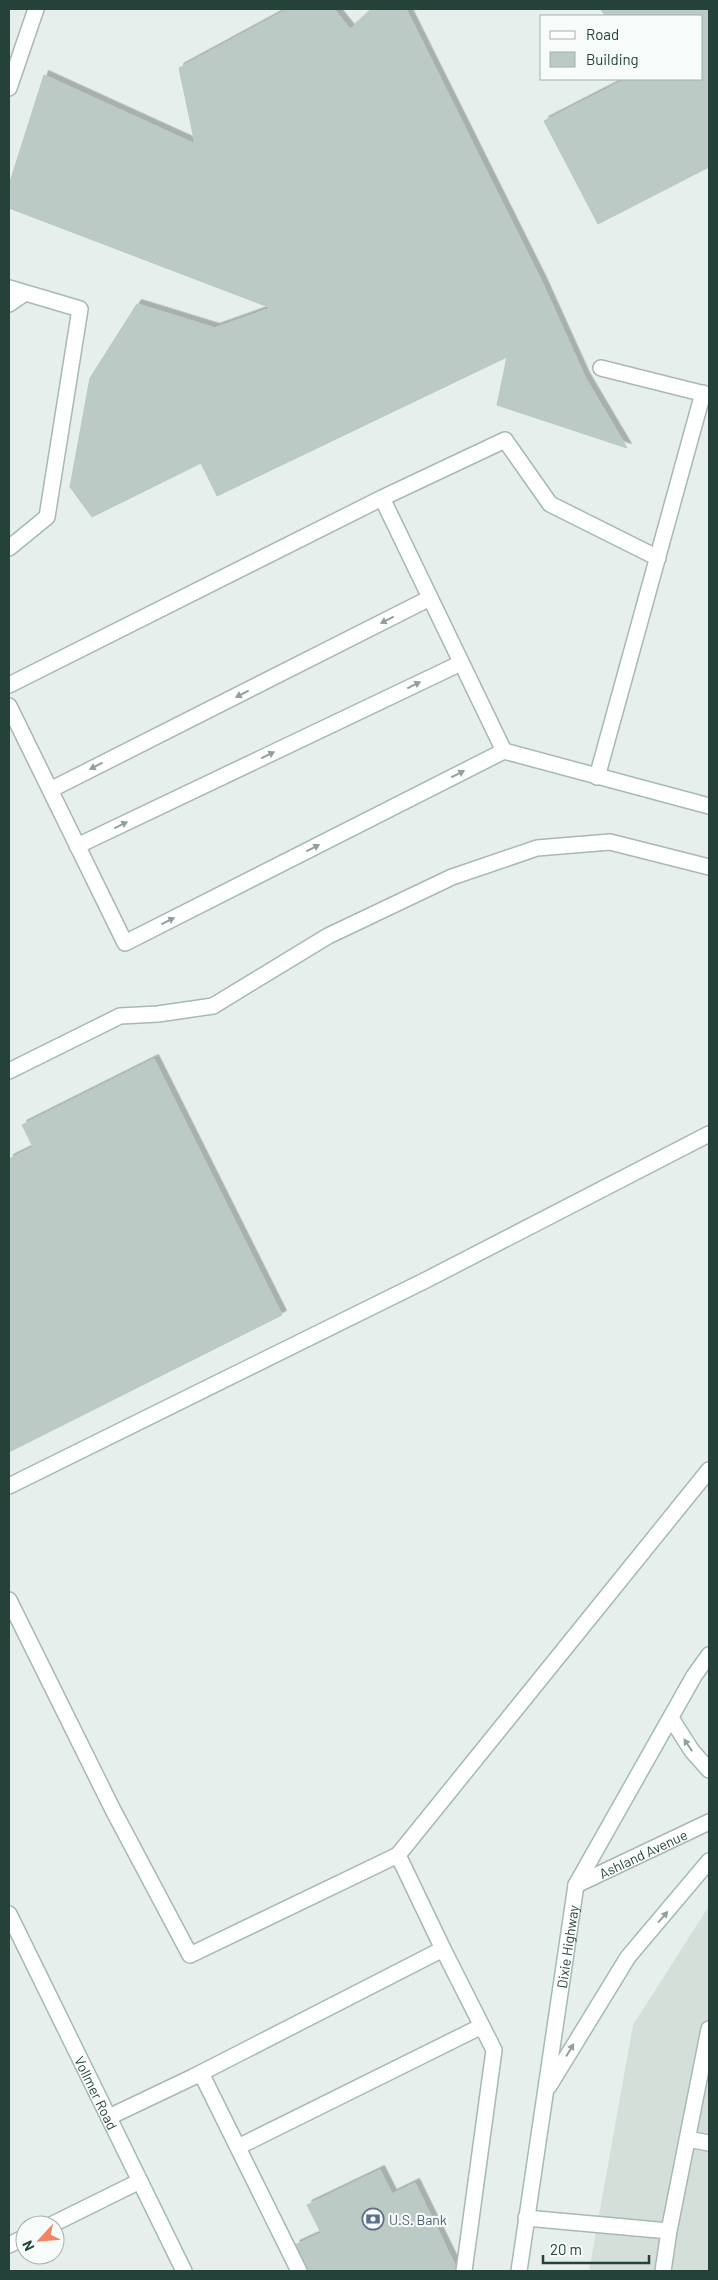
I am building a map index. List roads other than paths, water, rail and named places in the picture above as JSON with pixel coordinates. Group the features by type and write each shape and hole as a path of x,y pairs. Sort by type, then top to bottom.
{"main road":[{"path":"9,88 36,9"},
{"path":"9,288 80,309 47,517 9,548"},
{"path":"9,304 25,293"},
{"path":"597,777 706,394 601,368"},
{"path":"9,685 382,498 505,440 550,504 658,558"},
{"path":"382,498 504,751"},
{"path":"50,790 430,598"},
{"path":"77,846 461,663"},
{"path":"9,706 125,943 504,751 709,806"},
{"path":"9,1071 120,1016 158,1014 213,1006 328,936 452,877 537,848 610,842 709,867"},
{"path":"9,1486 426,1280 709,1134"},
{"path":"9,1600 113,1810 190,1955 398,1855 709,1470"},
{"name":"Dixie Highway","path":"519,2271 576,1885 694,1676 709,1655"},
{"path":"671,1718 692,1751 709,1770"},
{"name":"Ashland Avenue","path":"576,1885 709,1822"},
{"path":"398,1855 494,2050 464,2271"},
{"path":"545,2092 628,1957 709,1861"},
{"name":"Vollmer Road","path":"9,1914 184,2271"},
{"path":"109,2118 443,1949"},
{"path":"238,2147 482,2026"},
{"path":"663,2271 669,2230 709,2029"},
{"path":"201,2073 298,2271"},
{"path":"687,2139 709,2143"},
{"path":"65,2218 140,2181"},
{"path":"526,2218 669,2230"}],"place":[{"name":"U.S. Bank","path":"373,2219"}]}
